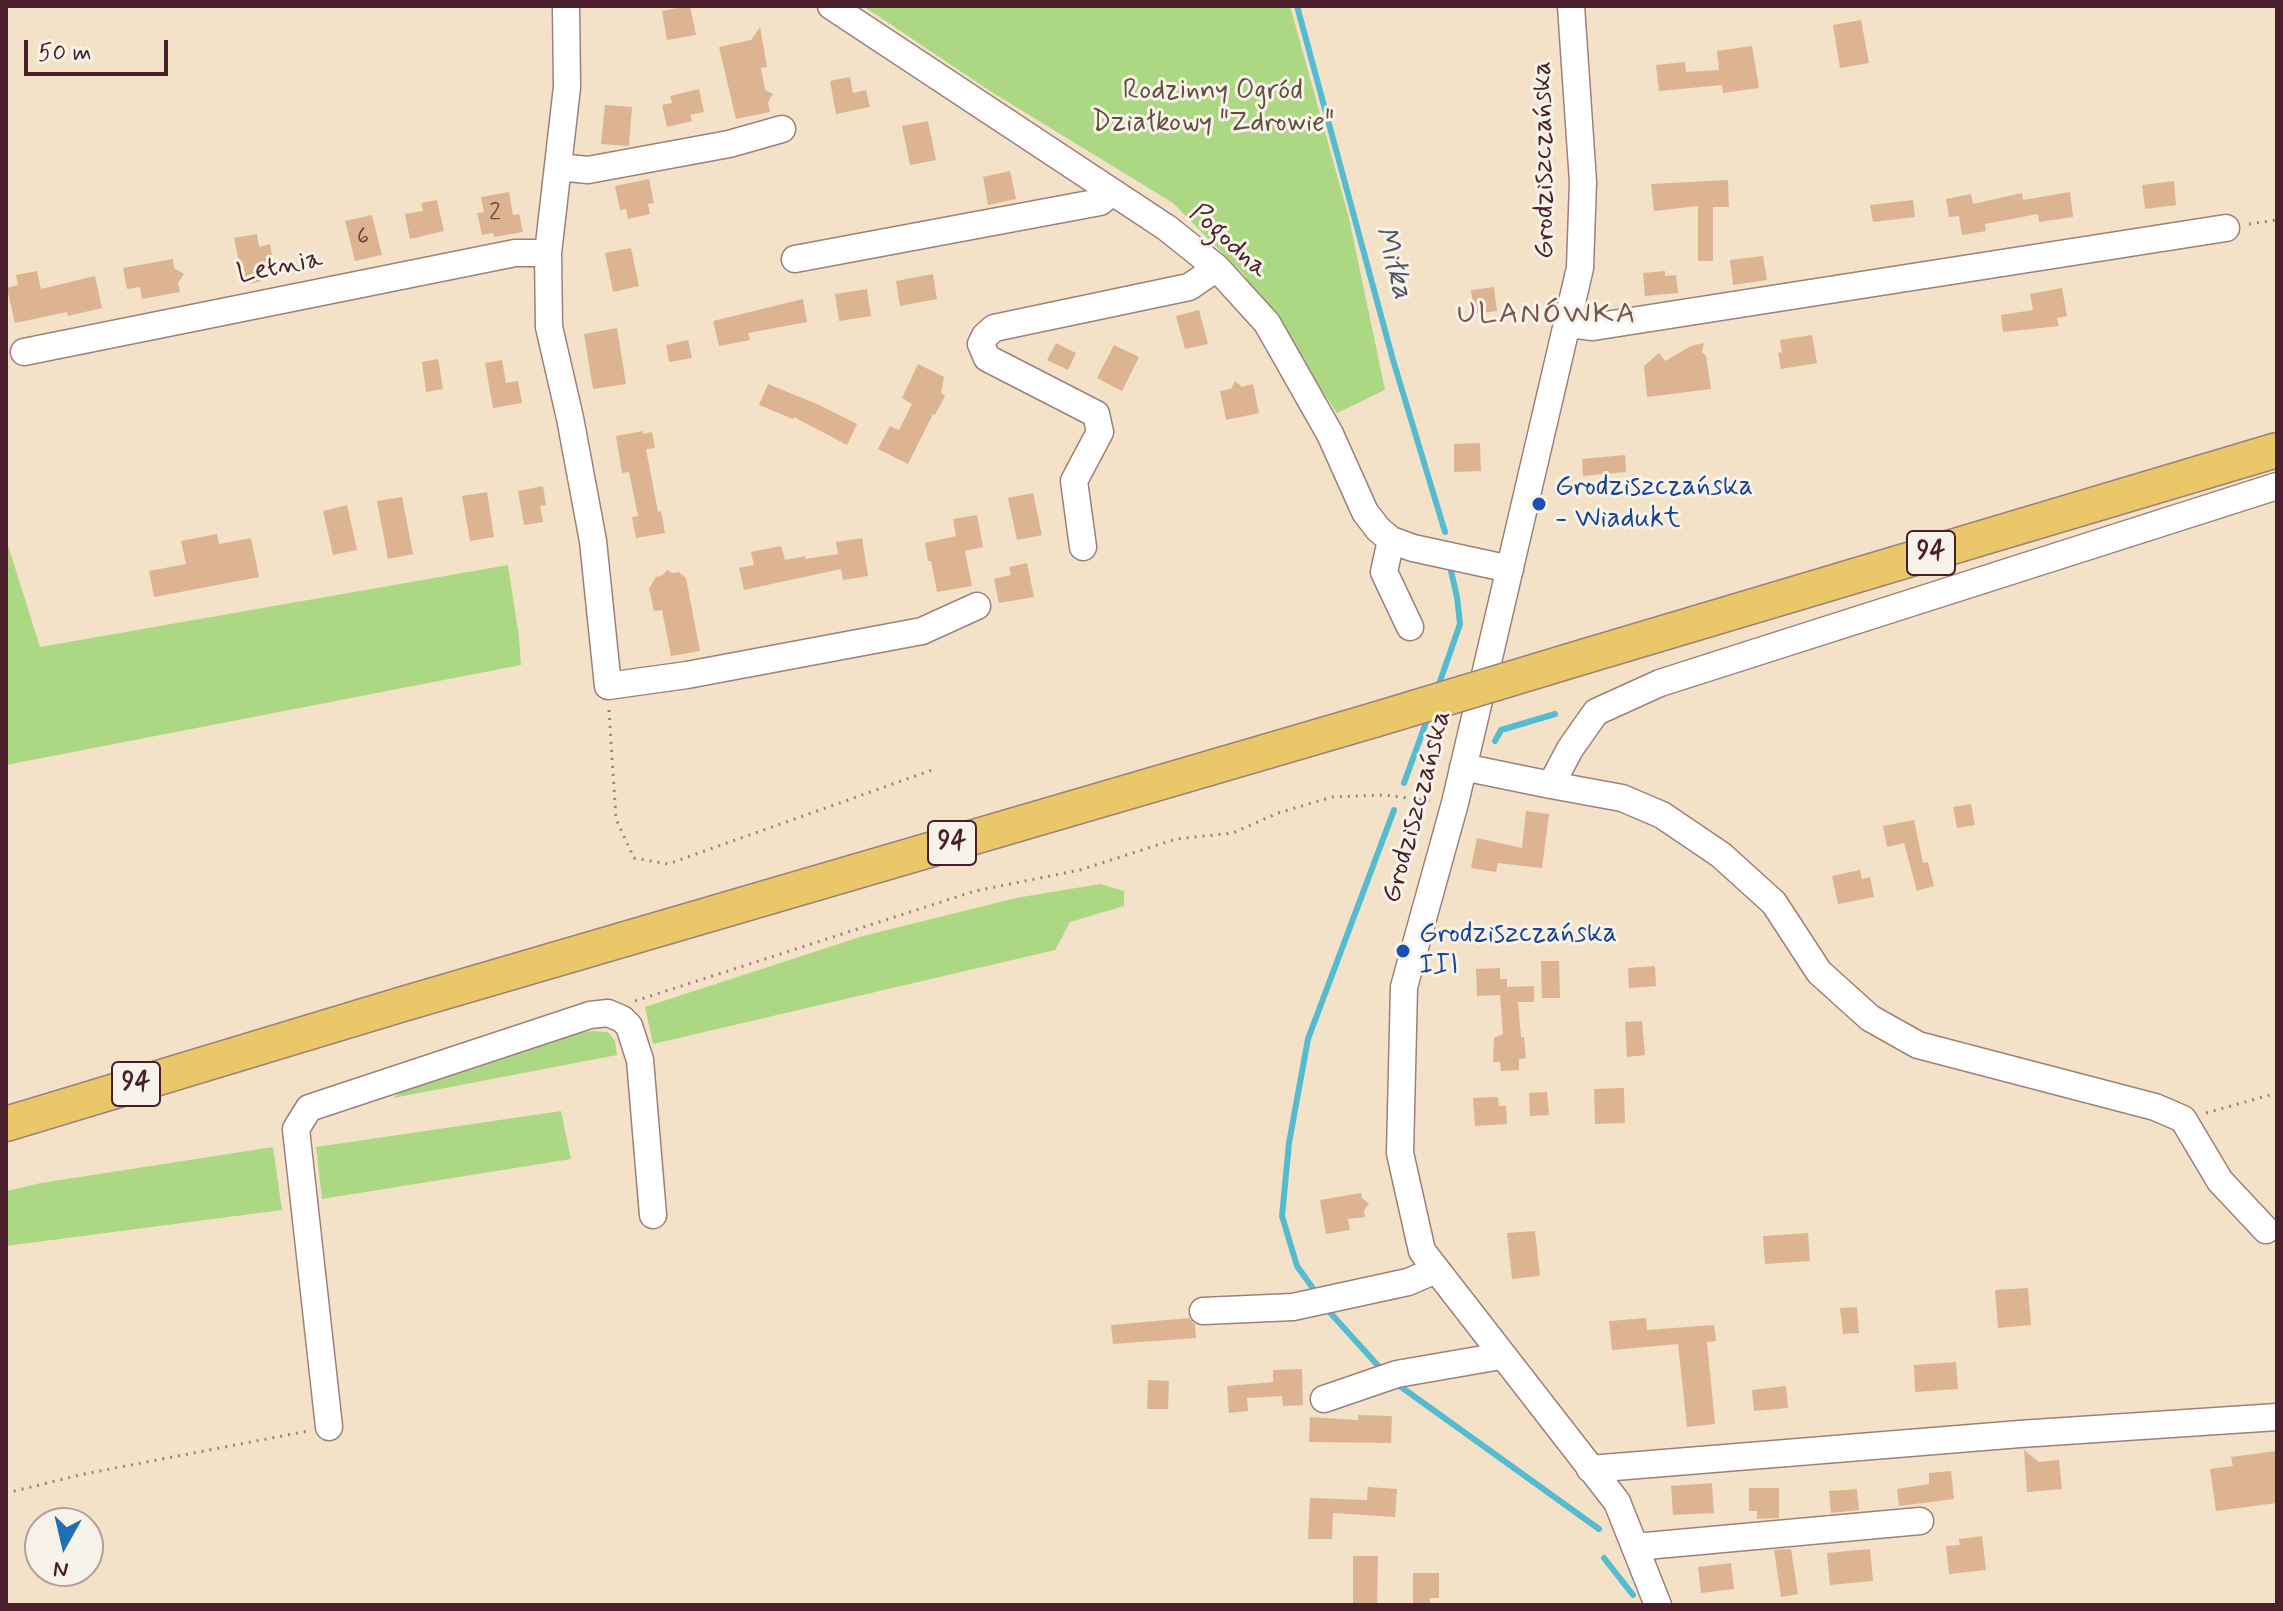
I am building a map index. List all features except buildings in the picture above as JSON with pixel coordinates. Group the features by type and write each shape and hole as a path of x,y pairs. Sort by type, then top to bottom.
{"main road":[{"name":"94","path":"6,1124 2277,450"}],"street":[{"path":"566,6 567,87 548,253 549,327 593,541 608,686 687,675 922,631 977,606"},
{"name":"Pogodna","path":"831,6 1167,228 1217,268 1267,323 1330,434 1365,512 1391,540"},
{"name":"Grodziszczańska","path":"1571,6 1583,182 1580,268 1455,803 1404,987 1400,1153 1422,1251 1617,1502 1653,1603"},
{"path":"558,167 588,170 729,144 782,129"},
{"path":"795,259 1100,202 1112,192"},
{"path":"1569,324 1593,327 2226,228"},
{"name":"Letnia","path":"24,352 515,253 548,253"},
{"path":"1083,547 1074,481 1100,432 1096,414 987,358 981,344 994,328 1189,287 1217,268"},
{"path":"1551,785 1570,749 1596,712 1660,683 2277,486"},
{"path":"1410,627 1384,572 1391,540 1413,548 1510,569"},
{"path":"1463,767 1622,798 1662,815 1721,855 1774,903 1819,972 1870,1018 1918,1045 2155,1107 2183,1119 2220,1181 2266,1230"},
{"path":"329,1427 296,1129 309,1108 590,1015 608,1013 622,1019 634,1036 640,1060 653,1215"},
{"path":"1203,1311 1293,1307 1408,1282 1436,1270"},
{"path":"1324,1399 1397,1374 1501,1356"},
{"path":"1590,1469 2020,1434 2277,1417"},
{"path":"1635,1547 1920,1521"}],"path":[{"path":"2226,228 2277,220"},
{"path":"608,686 616,819 634,858 668,864 935,769"},
{"path":"622,1019 635,1000 975,891 1080,870 1176,839 1233,833 1278,813 1332,797 1383,795 1455,803"},
{"path":"2183,1119 2277,1093"},
{"path":"6,1493 84,1474 329,1427"}],"green space":[{"name":"Rodzinny Ogród Działkowy \"Zdrowie\"","path":"863,6 1290,6 1349,218 1385,390 1337,413 1244,275 1173,203 990,91"},
{"path":"6,539 40,647 508,565 521,665 6,765"},
{"path":"1100,884 1124,891 1124,906 1070,922 1055,950 653,1044 645,1007 863,936 1016,898"},
{"path":"608,1032 615,1041 617,1055 393,1098 410,1085 564,1034"},
{"path":"561,1111 571,1159 322,1199 316,1147"},
{"path":"273,1147 282,1210 6,1246 6,1191"}],"waterway":[{"name":"Miłka","path":"1297,6 1393,360 1445,532"},
{"path":"1438,687 1460,624 1451,571"},
{"path":"1495,741 1501,730 1555,714"},
{"path":"1404,783 1428,717"},
{"path":"1317,1294 1297,1266 1282,1216 1289,1143 1308,1039 1394,810"},
{"path":"1325,1307 1382,1370"},
{"path":"1397,1384 1599,1529"},
{"path":"1604,1558 1633,1595"}],"place":[{"name":"Grodziszczańska - Wiadukt","path":"1539,504"},
{"name":"Grodziszczańska III","path":"1403,951"}],"district":[{"name":"ULANÓWKA","path":"1547,316"}]}
